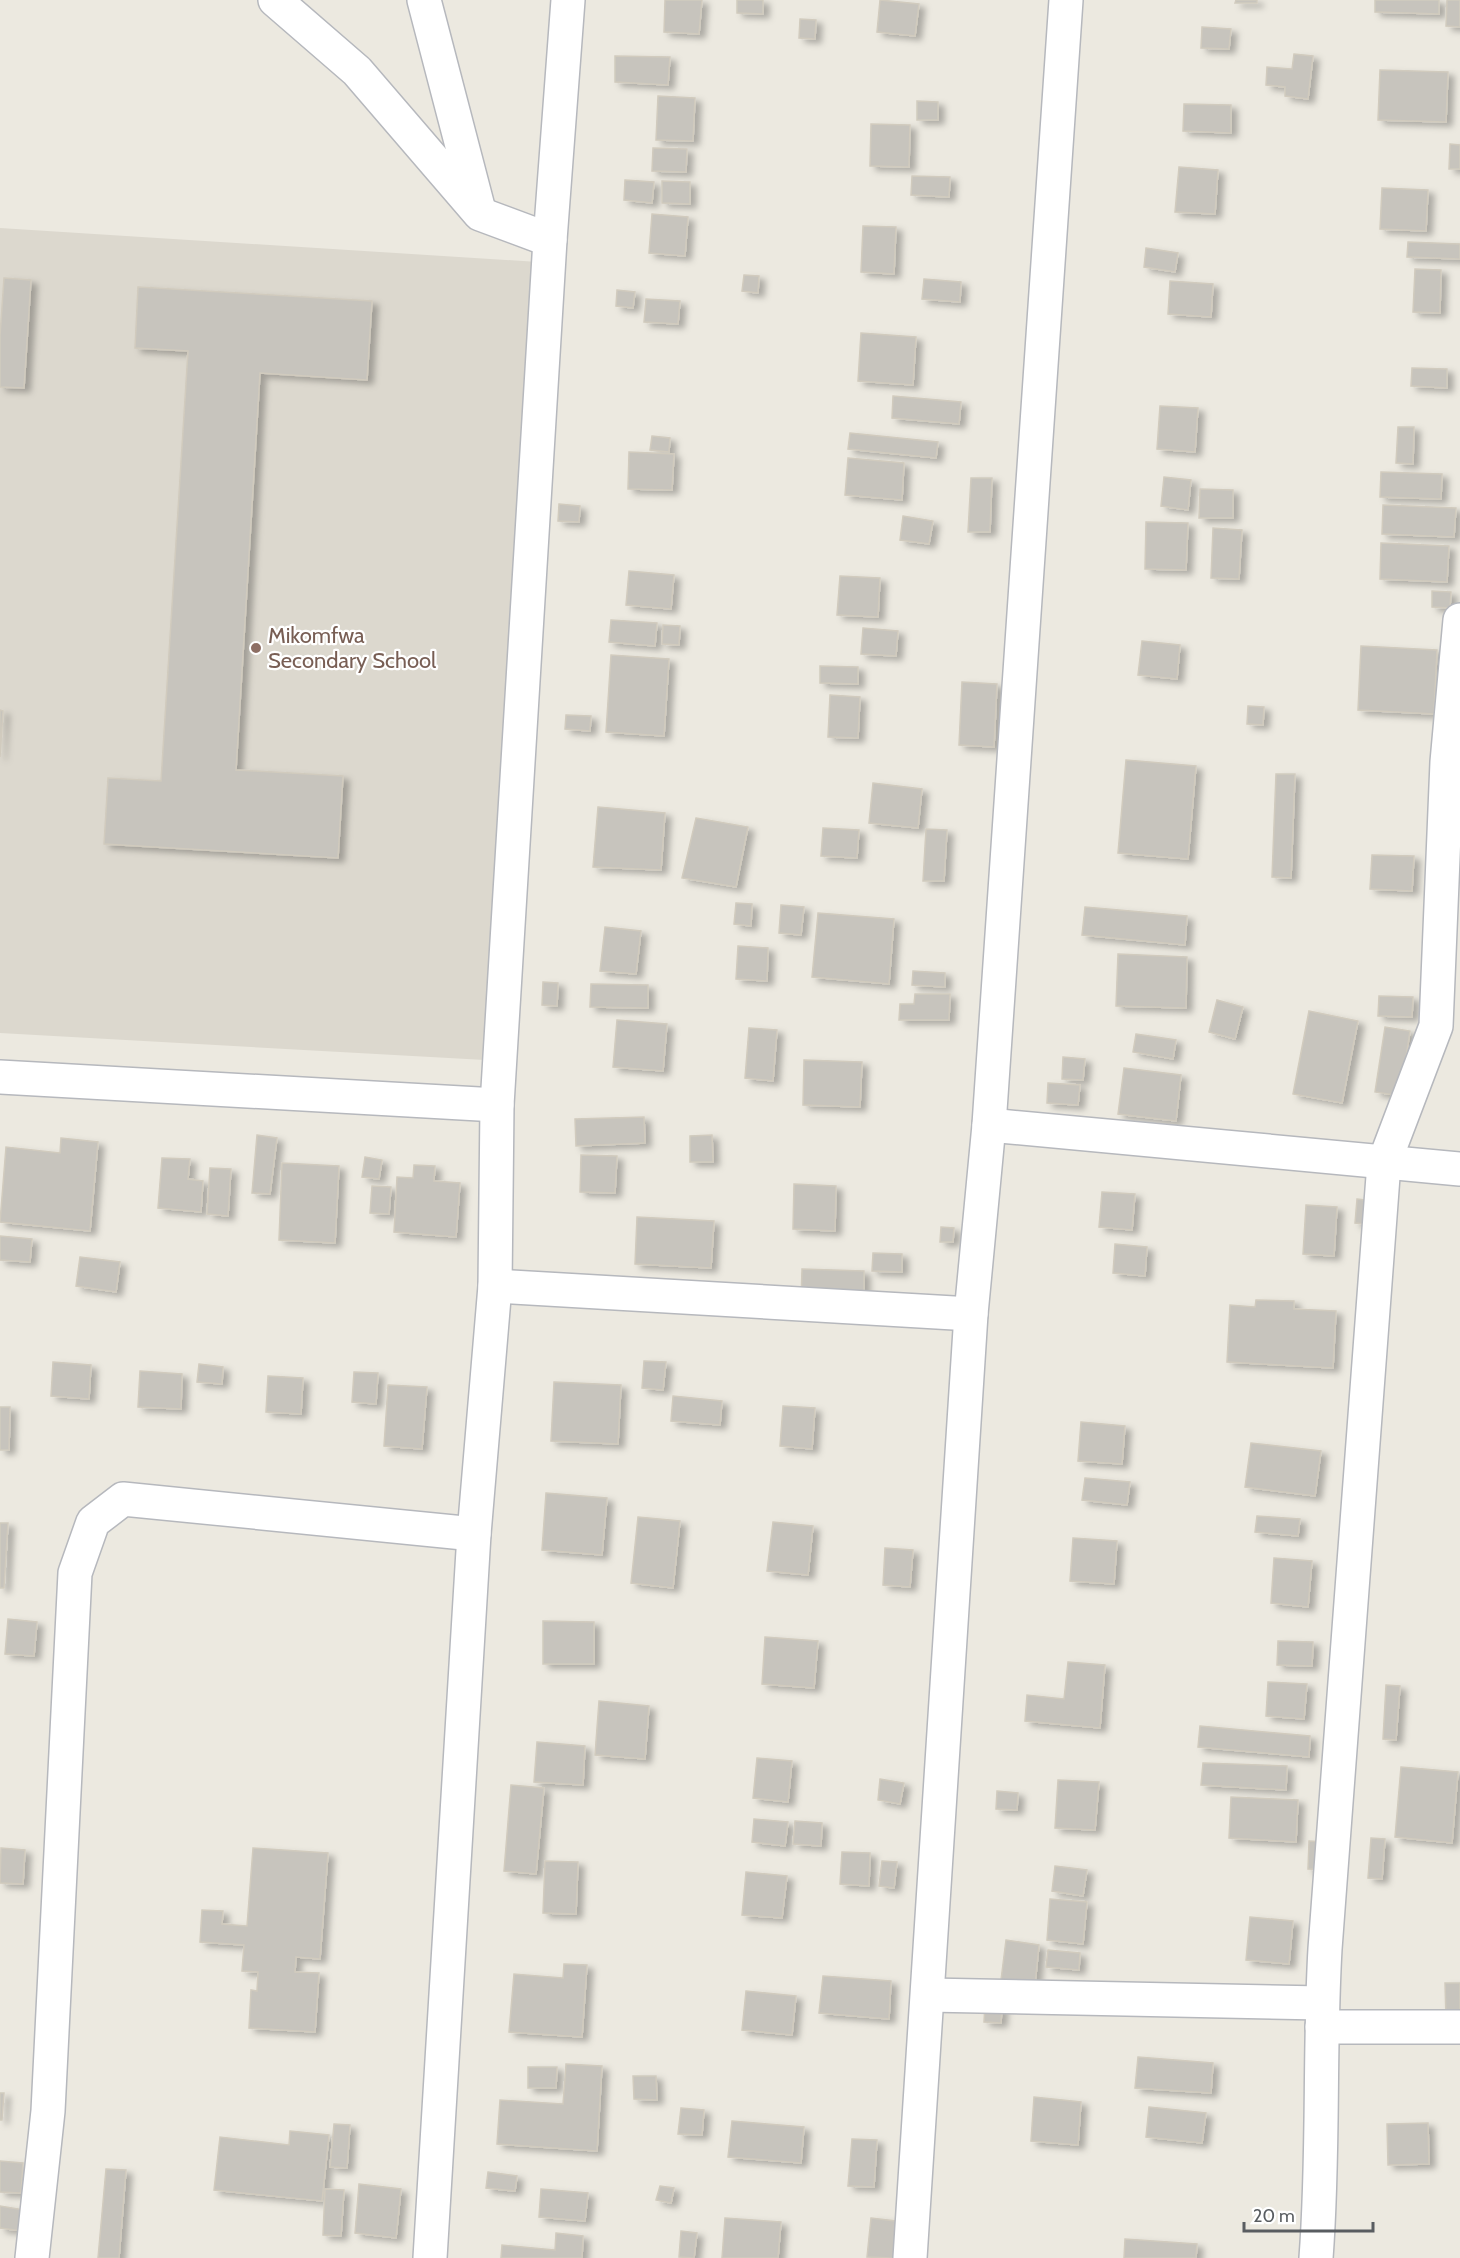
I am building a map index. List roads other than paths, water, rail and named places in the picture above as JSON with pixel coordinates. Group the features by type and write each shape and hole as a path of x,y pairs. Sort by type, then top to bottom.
{"street":[{"path":"275,0 357,71 480,214 550,240"},
{"path":"424,0 480,214"},
{"path":"430,2258 474,1534 495,1286 497,1105 550,240 568,0"},
{"path":"910,2258 971,1314 989,1125 1066,0"},
{"path":"1316,2258 1320,2199 1322,2015 1384,1163 1436,1026 1460,620"},
{"path":"0,1077 497,1105"},
{"path":"989,1125 1460,1169"},
{"path":"495,1286 971,1314"},
{"path":"32,2258 48,2111 75,1573 93,1522 123,1499 474,1534"},
{"path":"928,1995 1322,2015 1460,2027"}],"place":[{"name":"Mikomfwa Secondary School","path":"256,648"}]}
